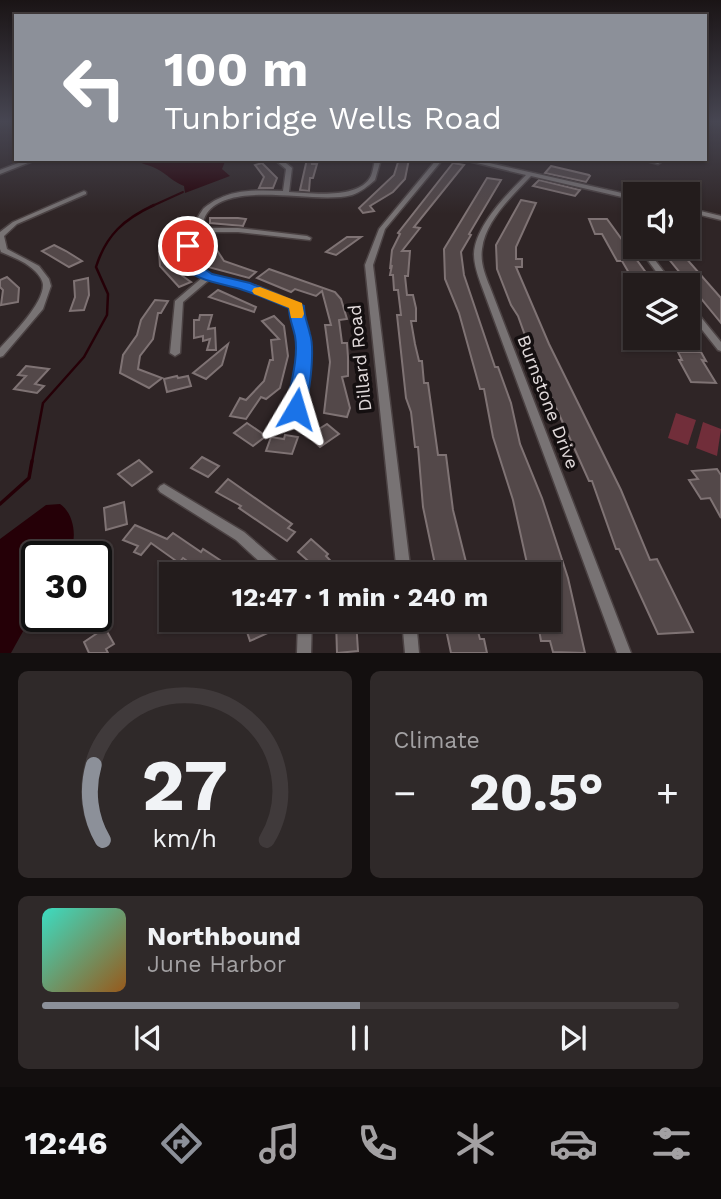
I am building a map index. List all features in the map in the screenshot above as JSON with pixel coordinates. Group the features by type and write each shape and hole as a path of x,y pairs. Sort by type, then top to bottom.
{"street":[{"path":"0,172 30,161"},
{"path":"280,161 289,168 286,193"},
{"path":"296,409 303,335 297,320 296,306 245,286 207,278 188,263 186,255 207,209 247,194 352,192 373,178 377,161"},
{"name":"Dillard Road","path":"403,562 369,265 382,229 438,161"},
{"path":"472,161 623,197"},
{"path":"653,161 658,162"},
{"name":"Burnstone Drive","path":"530,174 510,194 491,221 480,239 477,252 494,308 624,653"},
{"path":"0,354 39,309 47,286 41,272 33,264 4,250 0,240 3,232 31,215 83,193"},
{"path":"700,214 721,218"},
{"path":"197,230 238,230 307,238"},
{"path":"650,259 661,273"},
{"path":"175,353 178,301 207,278"},
{"path":"700,322 721,348"},
{"path":"164,489 240,536 269,562"},
{"path":"304,653 305,632"},
{"path":"410,632 412,653"}],"shaded area":[{"path":"225,161 222,169 230,176 185,193 184,186 154,167 140,162"},
{"path":"676,413 696,420 688,445 668,438"},
{"path":"703,422 721,429 717,456 696,448"},
{"path":"60,504 65,508 72,521 73,541 21,541 23,632 11,653 0,653 0,539 46,505"}],"building":[{"path":"307,161 312,161 312,164 317,164 313,178 310,178 309,191 300,190"},
{"path":"398,161 409,161 405,179 393,192 370,206 374,211 363,213 359,208 394,175"},
{"path":"262,163 277,178 273,188 259,188 264,177 255,165"},
{"path":"453,163 464,165 414,227 420,228 402,251 410,251 408,276 405,276 407,295 413,295 416,308 416,321 411,321 415,344 419,361 422,361 424,383 428,383 438,455 446,455 453,510 466,562 434,562 423,507 418,447 415,447 411,412 406,398 397,315 401,315 398,290 394,290 393,275 390,275 392,250 400,234 398,233"},
{"path":"551,166 590,176 586,182 545,173"},
{"path":"487,178 501,180 461,252 464,275 495,367 498,367 511,403 520,444 542,498 568,578 585,653 553,652 550,641 541,641 539,632 561,632 561,562 527,562 513,500 493,437 484,389 480,389 459,313 445,279 444,249"},
{"path":"539,180 580,190 575,196 533,186"},
{"path":"521,200 536,203 516,247 516,259 522,259 522,267 516,267 549,344 621,490 650,560 657,559 693,632 658,634 619,549 616,549 592,481 589,481 511,305 497,269 496,245"},
{"path":"178,218 190,218 182,237 163,238 166,229 173,229"},
{"path":"210,218 246,219 243,226 210,223"},
{"path":"589,219 607,219 623,241 623,259 636,259 646,273 629,273 622,261 617,261 602,234 595,234"},
{"path":"207,235 224,261 256,272 249,278 208,267 201,255 208,246"},
{"path":"347,237 361,237 336,255 326,252"},
{"path":"54,245 82,261 69,267 42,251"},
{"path":"172,251 172,262 181,270 177,272 191,282 179,287 160,266 159,252"},
{"path":"669,259 687,259 699,273 680,273"},
{"path":"269,269 335,292 341,299 347,319 339,320 342,343 347,343 348,376 342,377 350,408 347,417 324,413 330,362 325,325 331,325 322,291 316,296 295,289 291,292 257,278"},
{"path":"700,274 721,298 721,323 700,297"},
{"path":"7,277 19,288 18,302 1,305 3,290 0,280"},
{"path":"88,278 89,295 84,310 70,311 75,297 74,281"},
{"path":"218,290 256,307 254,312 209,297"},
{"path":"155,300 168,301 161,313 158,313 153,339 140,356 138,369 162,378 149,388 120,373 123,355"},
{"path":"200,315 212,315 208,329 215,328 216,350 207,350 210,339 203,341 203,336 194,338 194,320 199,320"},
{"path":"274,316 284,326 288,356 280,388 266,399 261,397 246,419 230,416 240,398 246,400 264,381 270,360 273,360 271,340 279,339 262,321"},
{"path":"228,344 222,365 206,379 193,373"},
{"path":"678,352 701,352 706,361 702,360 716,383 691,382 679,360 682,360"},
{"path":"26,366 49,369 35,384 44,386 37,393 14,389 26,376 18,375"},
{"path":"188,376 191,386 167,392 164,379"},
{"path":"247,423 266,436 253,446 234,433"},
{"path":"327,424 339,434 320,447 308,436"},
{"path":"285,435 298,437 292,454 266,451 271,437 284,439"},
{"path":"202,457 219,466 208,477 191,468"},
{"path":"139,460 152,472 132,486 118,474"},
{"path":"717,469 721,475 721,518 710,498 701,499 689,480 698,479 692,471"},
{"path":"228,479 292,524 288,528 295,532 287,541 239,508 241,506 216,492"},
{"path":"124,502 127,524 106,530 104,508"},
{"path":"135,525 167,539 173,533 201,552 203,549 223,562 189,562 183,558 178,562 151,543 141,555 134,552 138,546 123,540"},
{"path":"311,539 328,554 326,556 332,562 309,562 298,552"},
{"path":"99,632 107,632 114,644 106,649 108,653 89,653 84,642"},
{"path":"247,632 270,632 250,641"},
{"path":"336,632 357,632 358,651 337,653"},
{"path":"447,632 478,632 480,639 484,639 487,653 451,653"}],"waterway":[{"path":"152,206 183,192"},
{"path":"32,462 43,403 84,357 107,315 108,294 96,267 100,256 111,237 125,222 152,206"},
{"path":"0,504 29,478 32,461"}],"slow traffic":[{"path":"260,291 296,306 297,314"}],"route":[{"path":"188,246 188,263 207,278 245,286 296,306 297,320 303,335 303,354 296,409"}]}
